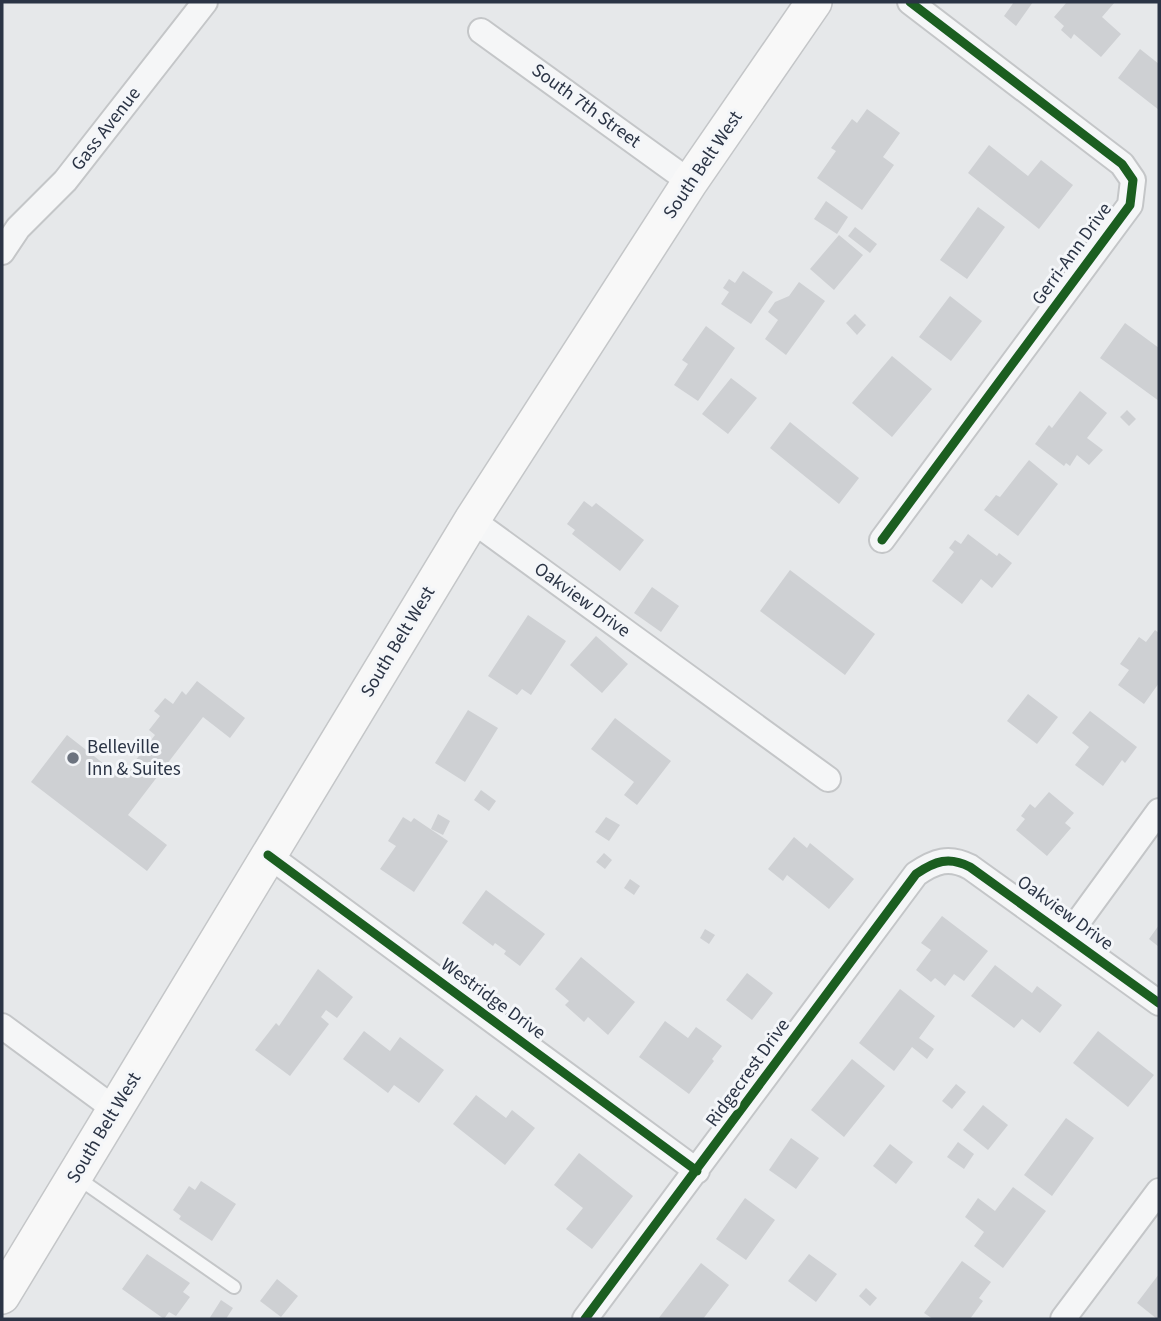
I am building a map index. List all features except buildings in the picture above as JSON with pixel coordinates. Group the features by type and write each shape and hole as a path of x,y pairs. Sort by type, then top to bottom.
{"main road":[{"name":"South Belt West","path":"2,1296 472,520 690,182 814,2"}],"street":[{"name":"Gass Avenue","path":"2,252 10,222 65,181 205,2"},
{"name":"Gerri-Ann Drive","path":"882,540 1130,205 1133,180 1122,164 910,2"},
{"name":"South 7th Street","path":"481,31 690,182"},
{"name":"Oakview Drive","path":"472,520 828,779"},
{"path":"1067,937 1159,811"},
{"name":"Westridge Drive","path":"268,855 697,1171"},
{"name":"Oakview Drive","path":"947,860 959,861 970,867 1159,1003"},
{"name":"Ridgecrest Drive","path":"585,1319 916,874 930,864 947,860"},
{"path":"2,1026 116,1110"},
{"path":"1063,1319 1159,1191"}],"lane":[{"path":"75,1176 234,1287"}],"cycle path":[{"path":"882,540 1130,205 1133,180 1122,164 910,2"},
{"path":"268,855 697,1171"},
{"path":"585,1319 916,874 930,866 949,861 970,867 1159,1003"}],"place":[{"name":"Belleville Inn & Suites","path":"73,758"}]}
